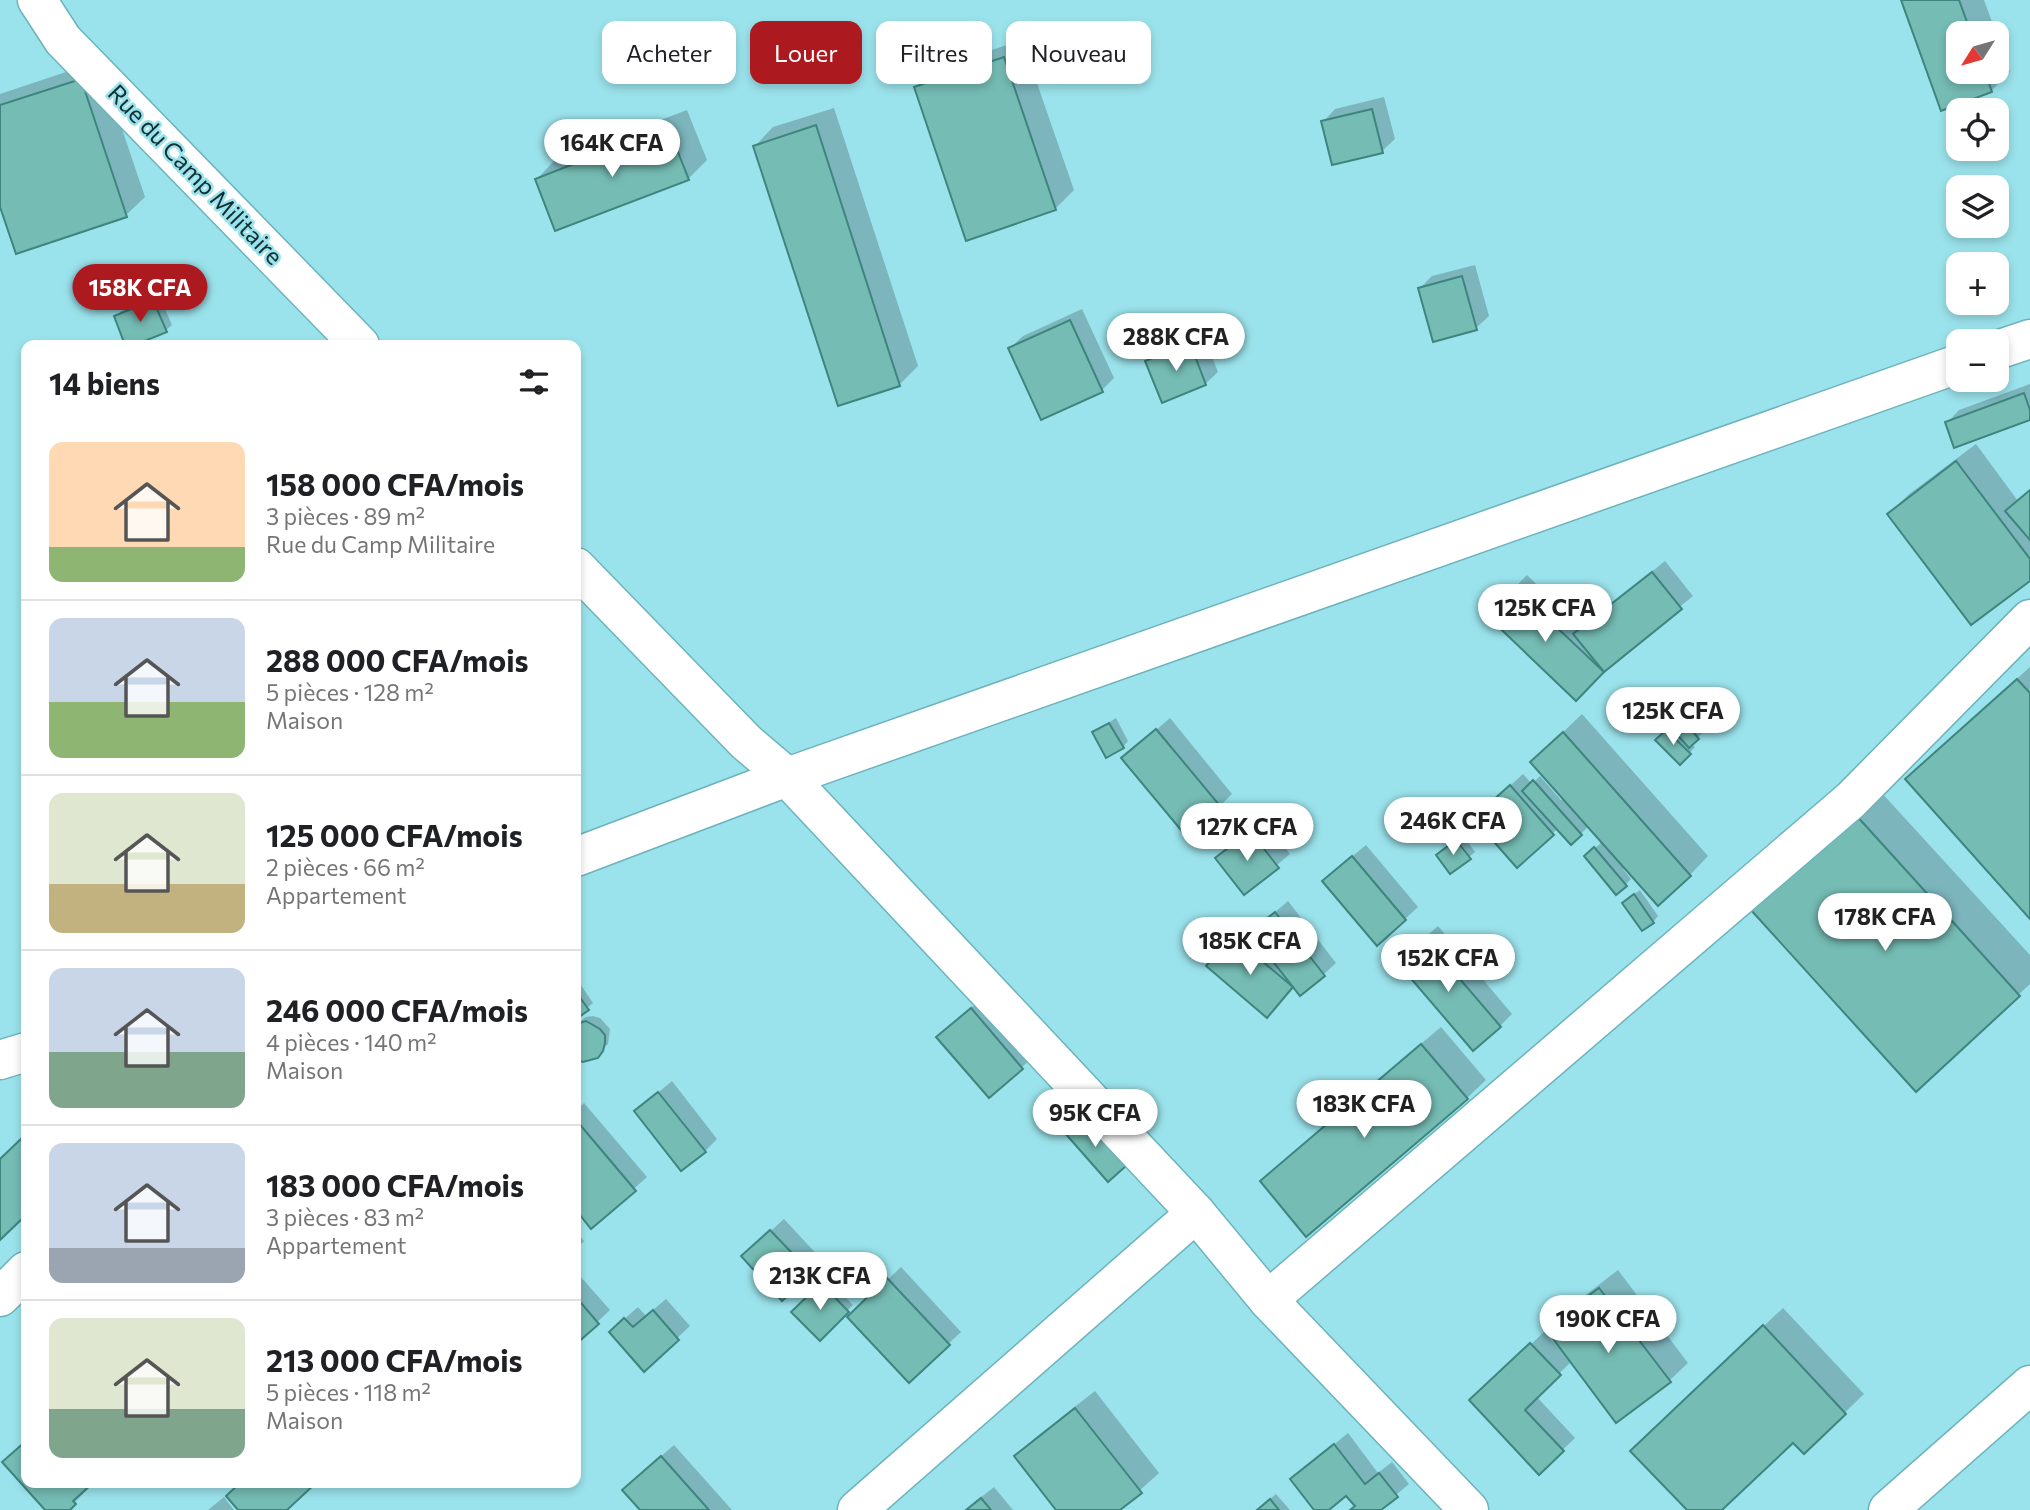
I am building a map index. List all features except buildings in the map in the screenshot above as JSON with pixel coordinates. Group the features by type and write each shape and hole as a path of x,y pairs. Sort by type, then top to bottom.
{"street":[{"name":"Rue du Camp Militaire","path":"37,0 62,40 355,340"},
{"path":"2009,347 2030,339"},
{"path":"581,855 787,777 1946,368"},
{"path":"581,572 746,743 787,777 1196,1213 1268,1300 1469,1510"},
{"path":"1268,1300 1851,800 2030,619"},
{"path":"0,1060 21,1054"},
{"path":"857,1510 1196,1213"},
{"path":"0,1297 21,1276"},
{"path":"1888,1510 2030,1385"}]}
